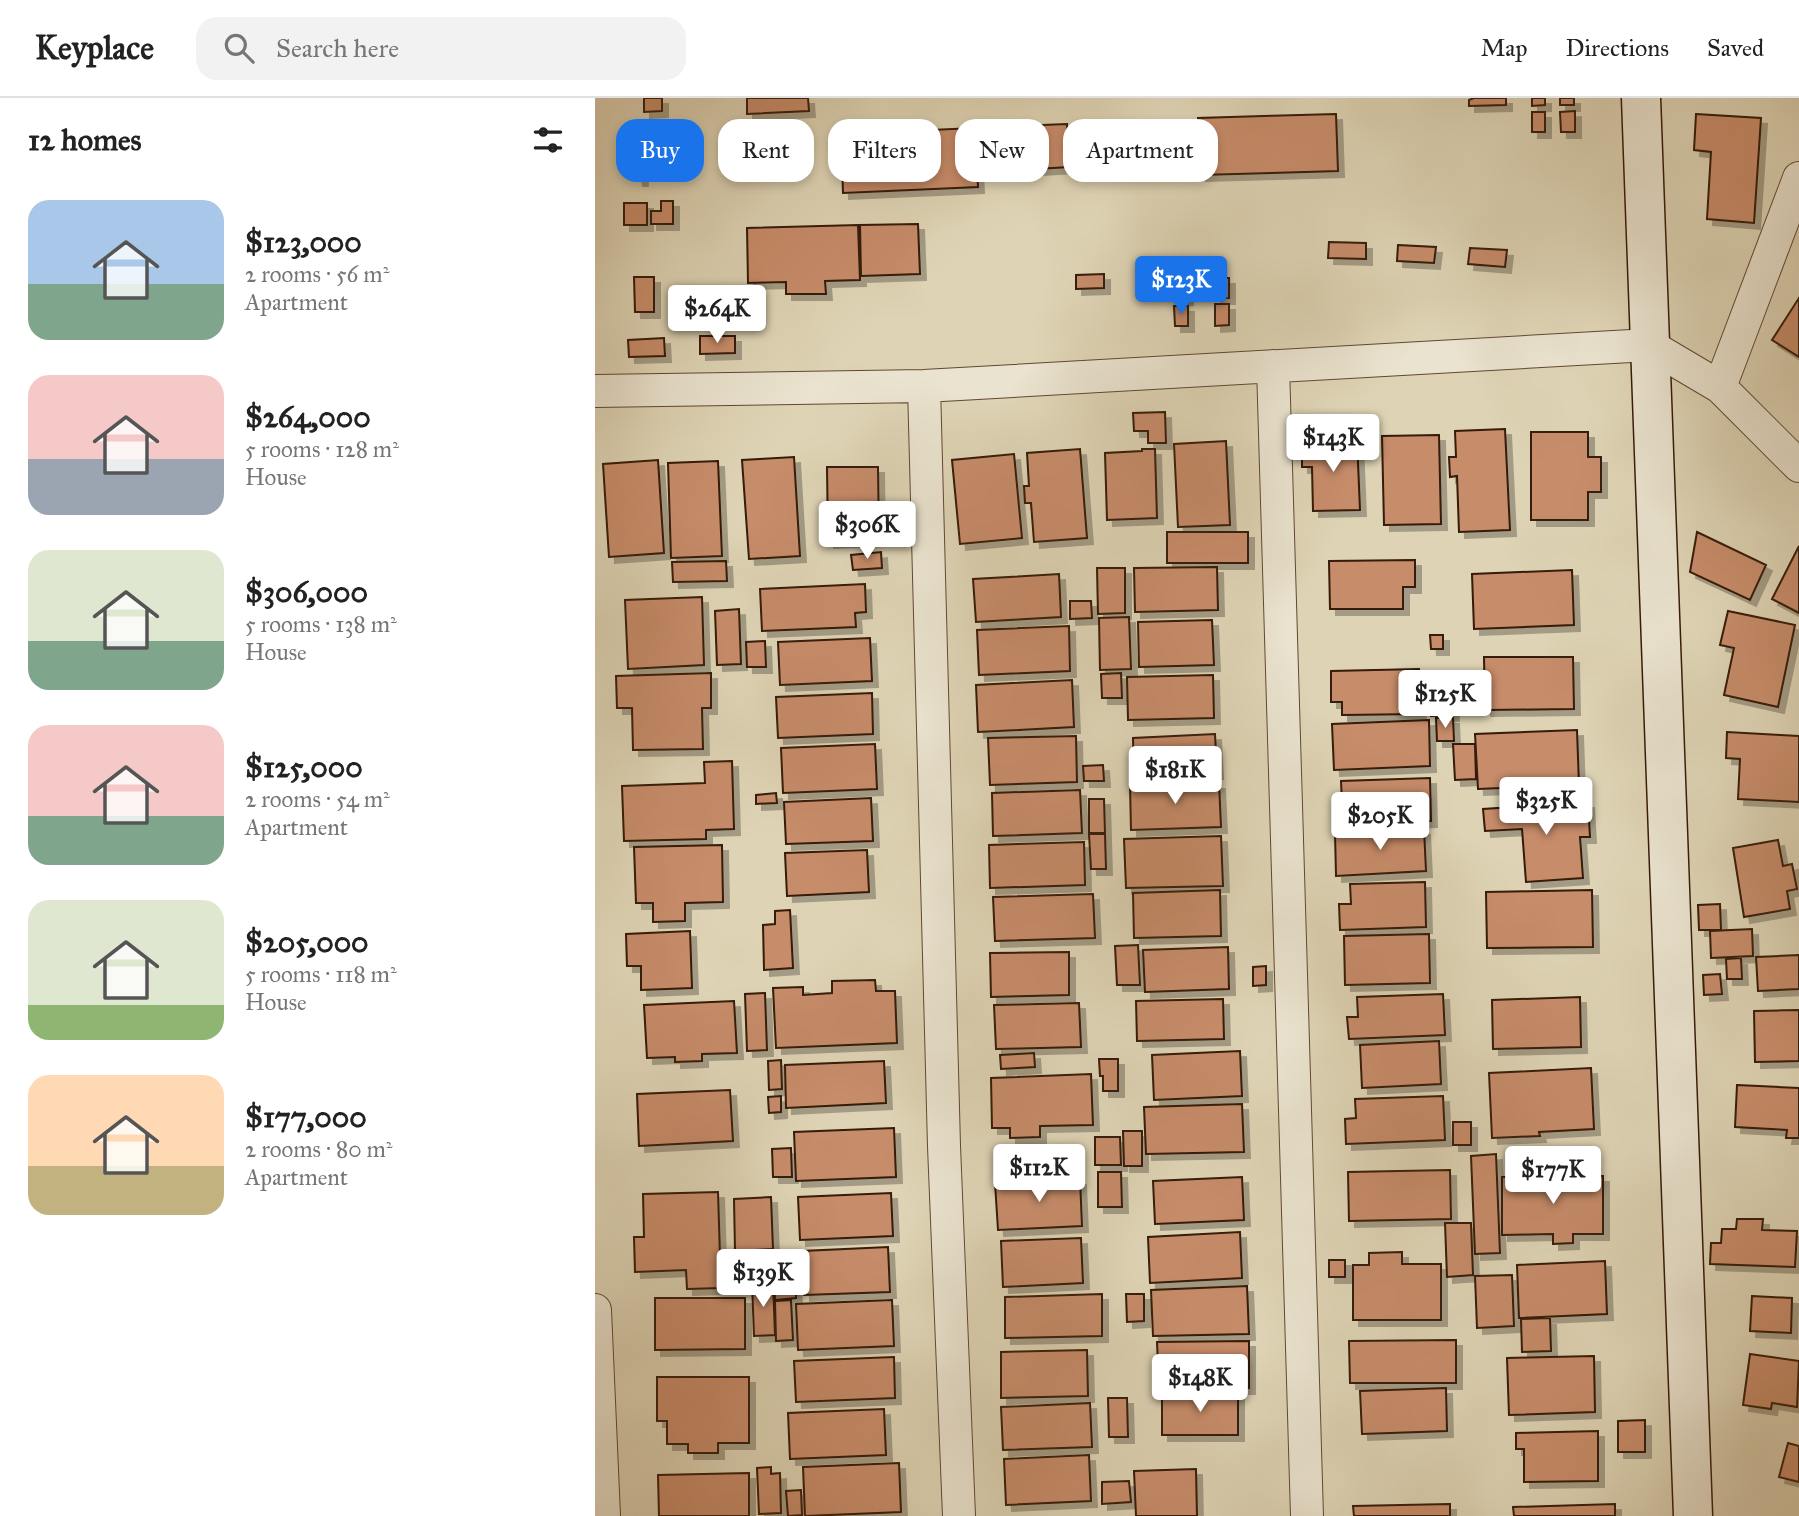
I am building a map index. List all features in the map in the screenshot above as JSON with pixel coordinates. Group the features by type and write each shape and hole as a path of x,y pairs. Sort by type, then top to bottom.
{"street":[{"path":"1641,98 1693,1516"},
{"path":"1720,387 1799,178"},
{"path":"595,391 923,386 1649,345 1720,387 1799,466"},
{"path":"1273,366 1307,1516"},
{"path":"923,386 944,1146 959,1516"},
{"path":"595,1310 604,1516"}],"building":[{"path":"644,98 662,98 662,111 644,112"},
{"path":"747,98 808,98 809,111 747,114"},
{"path":"1506,98 1506,105 1469,106 1469,100"},
{"path":"1532,98 1545,98 1545,105 1532,106"},
{"path":"1560,98 1574,98 1574,105 1560,105"},
{"path":"1575,111 1575,132 1561,132 1560,112"},
{"path":"1532,112 1545,112 1545,132 1532,132"},
{"path":"1336,114 1338,171 1218,174 1218,119 1198,118"},
{"path":"1696,114 1761,118 1754,223 1707,219 1711,152 1694,150"},
{"path":"1063,124 1063,167 1049,168 1049,125"},
{"path":"955,129 955,182 978,182 978,187 843,193 843,182 941,182 941,130"},
{"path":"661,201 673,201 673,224 651,224 651,211 661,211"},
{"path":"624,203 647,203 647,225 624,225"},
{"path":"918,224 920,274 861,276 860,225"},
{"path":"858,225 860,280 825,281 826,294 786,294 786,282 748,283 747,228"},
{"path":"1329,242 1366,243 1366,259 1328,258"},
{"path":"1398,245 1436,247 1434,263 1397,261"},
{"path":"1470,248 1507,250 1505,267 1468,264"},
{"path":"1104,274 1104,288 1076,289 1076,275"},
{"path":"634,277 654,277 654,312 635,312"},
{"path":"1174,278 1187,278 1187,299 1174,300"},
{"path":"1215,278 1229,278 1229,298 1215,298"},
{"path":"1799,298 1799,357 1772,340"},
{"path":"1215,304 1229,304 1229,325 1215,326"},
{"path":"1174,306 1188,306 1188,326 1175,326"},
{"path":"700,336 735,336 735,353 700,354"},
{"path":"664,338 665,356 629,357 628,340"},
{"path":"1165,412 1166,443 1148,443 1148,431 1134,431 1133,413"},
{"path":"1505,429 1510,530 1459,532 1457,476 1450,477 1449,457 1456,457 1455,431"},
{"path":"1531,432 1588,432 1588,457 1601,457 1601,492 1588,492 1588,520 1531,520"},
{"path":"1439,435 1441,524 1384,525 1382,436"},
{"path":"1357,439 1360,510 1313,511 1312,467 1302,467 1302,441"},
{"path":"1226,441 1230,525 1178,527 1174,444"},
{"path":"1080,449 1087,538 1034,542 1031,503 1025,503 1024,486 1029,486 1027,453"},
{"path":"1155,449 1157,518 1107,520 1105,453"},
{"path":"1014,454 1022,538 960,544 952,460"},
{"path":"794,457 800,556 749,559 742,460"},
{"path":"658,460 664,553 609,557 603,464"},
{"path":"718,461 722,556 671,558 668,463"},
{"path":"827,467 878,467 879,540 828,542"},
{"path":"1167,532 1248,532 1248,563 1167,563"},
{"path":"1697,532 1766,565 1750,600 1690,572"},
{"path":"1799,546 1799,613 1772,599"},
{"path":"881,552 882,568 853,570 851,555"},
{"path":"1415,560 1415,587 1403,587 1403,609 1330,609 1329,561"},
{"path":"726,561 727,581 673,582 672,562"},
{"path":"1217,567 1218,610 1135,612 1134,568"},
{"path":"1097,568 1125,568 1125,613 1098,614"},
{"path":"1572,570 1574,625 1474,629 1472,574"},
{"path":"1059,574 1061,617 976,622 973,579"},
{"path":"865,584 866,612 855,613 856,627 762,631 760,589"},
{"path":"702,597 704,665 628,669 625,600"},
{"path":"1070,601 1091,601 1092,618 1070,619"},
{"path":"739,609 741,664 717,665 715,611"},
{"path":"1728,611 1795,625 1778,707 1724,695 1734,648 1720,645"},
{"path":"1129,617 1131,669 1100,670 1099,618"},
{"path":"1212,620 1214,665 1139,667 1138,622"},
{"path":"1069,626 1070,671 979,675 977,630"},
{"path":"1430,635 1443,635 1443,649 1431,649"},
{"path":"870,638 872,681 780,685 778,642"},
{"path":"765,641 766,667 747,667 746,642"},
{"path":"1484,657 1573,657 1574,709 1485,710"},
{"path":"1419,669 1420,714 1342,715 1342,702 1331,702 1331,671"},
{"path":"711,673 711,708 702,708 703,749 633,750 632,708 617,708 616,676"},
{"path":"1121,673 1122,698 1102,698 1101,674"},
{"path":"1213,675 1214,718 1128,720 1127,677"},
{"path":"1072,680 1074,727 978,732 976,685"},
{"path":"1430,688 1452,688 1453,715 1431,716"},
{"path":"872,693 873,734 778,738 776,697"},
{"path":"1436,718 1453,718 1454,741 1437,741"},
{"path":"1429,720 1430,766 1334,770 1332,724"},
{"path":"1577,730 1579,785 1478,789 1475,734"},
{"path":"1727,732 1799,736 1799,802 1738,799 1740,759 1726,758"},
{"path":"1215,734 1217,773 1134,777 1133,738"},
{"path":"1076,736 1077,782 990,785 988,738"},
{"path":"875,744 877,789 783,793 781,748"},
{"path":"1453,744 1475,744 1476,779 1455,780"},
{"path":"732,761 734,829 706,830 706,839 624,841 622,786 705,783 704,762"},
{"path":"1103,765 1104,781 1084,781 1083,766"},
{"path":"1430,778 1431,821 1343,824 1341,781"},
{"path":"1219,783 1221,827 1131,830 1130,785"},
{"path":"1080,790 1082,833 993,836 992,793"},
{"path":"776,793 777,803 756,804 756,795"},
{"path":"871,798 873,841 786,844 784,802"},
{"path":"1089,799 1104,799 1105,833 1089,833"},
{"path":"1588,802 1590,837 1580,837 1583,878 1526,882 1522,829 1485,831 1483,809"},
{"path":"1424,829 1426,871 1336,876 1335,833"},
{"path":"1089,834 1105,834 1106,869 1091,869"},
{"path":"1221,836 1223,886 1126,888 1124,839"},
{"path":"1778,840 1783,866 1792,864 1797,889 1787,891 1790,909 1744,917 1733,848"},
{"path":"1084,842 1085,885 990,888 989,845"},
{"path":"722,845 723,902 685,903 685,921 653,922 653,903 636,903 634,847"},
{"path":"867,850 869,892 787,896 785,853"},
{"path":"1425,882 1426,927 1340,930 1339,904 1351,904 1350,884"},
{"path":"1220,890 1221,936 1134,938 1133,893"},
{"path":"1592,890 1593,947 1487,948 1486,892"},
{"path":"1093,894 1095,938 995,941 993,897"},
{"path":"1720,904 1721,930 1699,930 1698,905"},
{"path":"790,910 793,968 764,970 763,925 775,924 775,911"},
{"path":"1752,929 1753,956 1711,958 1710,931"},
{"path":"690,931 692,988 641,990 641,966 627,966 626,934"},
{"path":"1429,934 1430,983 1345,985 1344,936"},
{"path":"1138,945 1140,985 1117,985 1115,946"},
{"path":"1228,947 1229,989 1145,992 1143,950"},
{"path":"1069,952 1069,995 991,997 990,953"},
{"path":"1799,955 1799,989 1758,991 1756,957"},
{"path":"1741,958 1742,979 1727,979 1726,959"},
{"path":"1266,966 1266,985 1253,986 1253,967"},
{"path":"1720,974 1722,994 1704,995 1703,975"},
{"path":"875,980 876,991 895,991 897,1043 776,1048 773,988 803,987 803,995 832,993 832,981"},
{"path":"765,993 767,1050 747,1051 745,994"},
{"path":"1443,994 1445,1035 1349,1039 1347,1017 1358,1017 1357,997"},
{"path":"1580,997 1581,1047 1493,1049 1492,1000"},
{"path":"1223,999 1224,1039 1137,1041 1136,1001"},
{"path":"734,1001 737,1053 702,1054 702,1061 675,1062 675,1057 647,1058 644,1005"},
{"path":"1079,1003 1081,1047 996,1049 994,1005"},
{"path":"1799,1010 1799,1061 1755,1062 1754,1011"},
{"path":"1439,1041 1441,1084 1362,1088 1360,1045"},
{"path":"1240,1051 1242,1096 1154,1100 1152,1055"},
{"path":"1034,1053 1035,1067 1001,1069 1000,1055"},
{"path":"1099,1059 1118,1059 1118,1091 1103,1091"},
{"path":"781,1060 782,1089 769,1090 768,1061"},
{"path":"884,1061 886,1103 786,1108 785,1065"},
{"path":"1591,1068 1594,1129 1539,1132 1540,1136 1492,1138 1489,1073"},
{"path":"1091,1074 1093,1125 1040,1126 1040,1137 1010,1138 1010,1128 992,1128 991,1078"},
{"path":"1737,1085 1799,1088 1799,1138 1786,1138 1787,1130 1735,1127"},
{"path":"730,1090 733,1141 639,1146 637,1094"},
{"path":"781,1096 781,1112 769,1113 768,1097"},
{"path":"1443,1096 1445,1140 1346,1144 1345,1119 1356,1118 1355,1099"},
{"path":"1242,1104 1244,1152 1146,1154 1144,1107"},
{"path":"1453,1122 1471,1122 1471,1145 1453,1145"},
{"path":"894,1128 896,1177 796,1181 794,1132"},
{"path":"1123,1131 1142,1131 1142,1166 1124,1166"},
{"path":"1095,1137 1120,1137 1121,1165 1095,1165"},
{"path":"791,1148 792,1177 773,1177 772,1149"},
{"path":"1496,1154 1500,1253 1475,1254 1471,1156"},
{"path":"1450,1170 1451,1219 1349,1221 1348,1172"},
{"path":"1098,1172 1121,1172 1122,1207 1098,1207"},
{"path":"1603,1176 1603,1234 1573,1234 1573,1243 1553,1244 1553,1234 1502,1235 1502,1177"},
{"path":"1242,1177 1244,1220 1155,1224 1153,1181"},
{"path":"1080,1179 1082,1226 998,1230 995,1183"},
{"path":"718,1192 721,1288 687,1289 686,1270 635,1272 634,1237 644,1237 643,1194"},
{"path":"891,1193 893,1236 800,1240 798,1197"},
{"path":"771,1197 773,1249 735,1251 734,1199"},
{"path":"1737,1219 1763,1219 1762,1230 1797,1231 1795,1267 1710,1264 1711,1243 1721,1243 1722,1229 1736,1229"},
{"path":"1445,1223 1471,1223 1473,1275 1447,1277"},
{"path":"1240,1232 1242,1278 1150,1283 1148,1237"},
{"path":"1081,1238 1083,1283 1003,1287 1001,1241"},
{"path":"888,1247 890,1292 804,1295 802,1251"},
{"path":"1402,1252 1402,1264 1441,1264 1441,1320 1353,1320 1353,1265 1369,1265 1369,1253"},
{"path":"1329,1260 1345,1260 1345,1277 1329,1277"},
{"path":"1605,1261 1607,1314 1519,1318 1517,1265"},
{"path":"794,1264 796,1298 775,1300 773,1265"},
{"path":"1512,1275 1514,1326 1477,1328 1475,1276"},
{"path":"752,1282 773,1282 775,1335 754,1336"},
{"path":"1247,1286 1249,1334 1153,1336 1151,1290"},
{"path":"1102,1294 1102,1336 1005,1338 1005,1297"},
{"path":"1126,1294 1144,1294 1144,1321 1127,1322"},
{"path":"1752,1296 1792,1298 1791,1333 1750,1331"},
{"path":"655,1298 745,1298 745,1349 655,1350"},
{"path":"791,1300 793,1340 776,1341 775,1301"},
{"path":"892,1300 894,1346 798,1350 796,1304"},
{"path":"1550,1318 1551,1351 1522,1352 1521,1319"},
{"path":"1456,1340 1456,1383 1350,1383 1349,1341"},
{"path":"1249,1341 1249,1388 1159,1389 1157,1342"},
{"path":"1087,1350 1088,1396 1001,1398 1001,1352"},
{"path":"1750,1354 1799,1361 1797,1407 1772,1403 1771,1409 1743,1405"},
{"path":"1594,1356 1595,1412 1509,1415 1507,1358"},
{"path":"894,1357 895,1398 796,1402 794,1361"},
{"path":"657,1377 749,1377 749,1443 718,1443 718,1453 688,1453 688,1444 667,1444 667,1421 657,1421"},
{"path":"1446,1388 1447,1431 1362,1434 1360,1391"},
{"path":"1162,1394 1238,1394 1238,1435 1162,1435"},
{"path":"1108,1398 1127,1398 1128,1437 1109,1437"},
{"path":"1090,1403 1092,1447 1003,1450 1001,1407"},
{"path":"884,1409 886,1455 790,1459 788,1413"},
{"path":"1645,1420 1645,1452 1618,1452 1618,1421"},
{"path":"1598,1431 1598,1481 1524,1482 1524,1449 1516,1449 1516,1433"},
{"path":"1788,1443 1799,1446 1799,1482 1779,1477"},
{"path":"1089,1455 1091,1501 1006,1505 1004,1459"},
{"path":"899,1463 901,1512 805,1516 803,1467"},
{"path":"771,1467 771,1474 780,1473 781,1513 759,1514 757,1468"},
{"path":"1196,1469 1197,1516 1136,1516 1134,1471"},
{"path":"749,1473 749,1516 659,1516 658,1475"},
{"path":"1129,1481 1131,1502 1102,1504 1102,1482"},
{"path":"801,1490 802,1515 788,1516 786,1491"},
{"path":"1450,1504 1450,1516 1354,1516 1353,1506"},
{"path":"1615,1504 1615,1516 1514,1516 1513,1507"}]}
